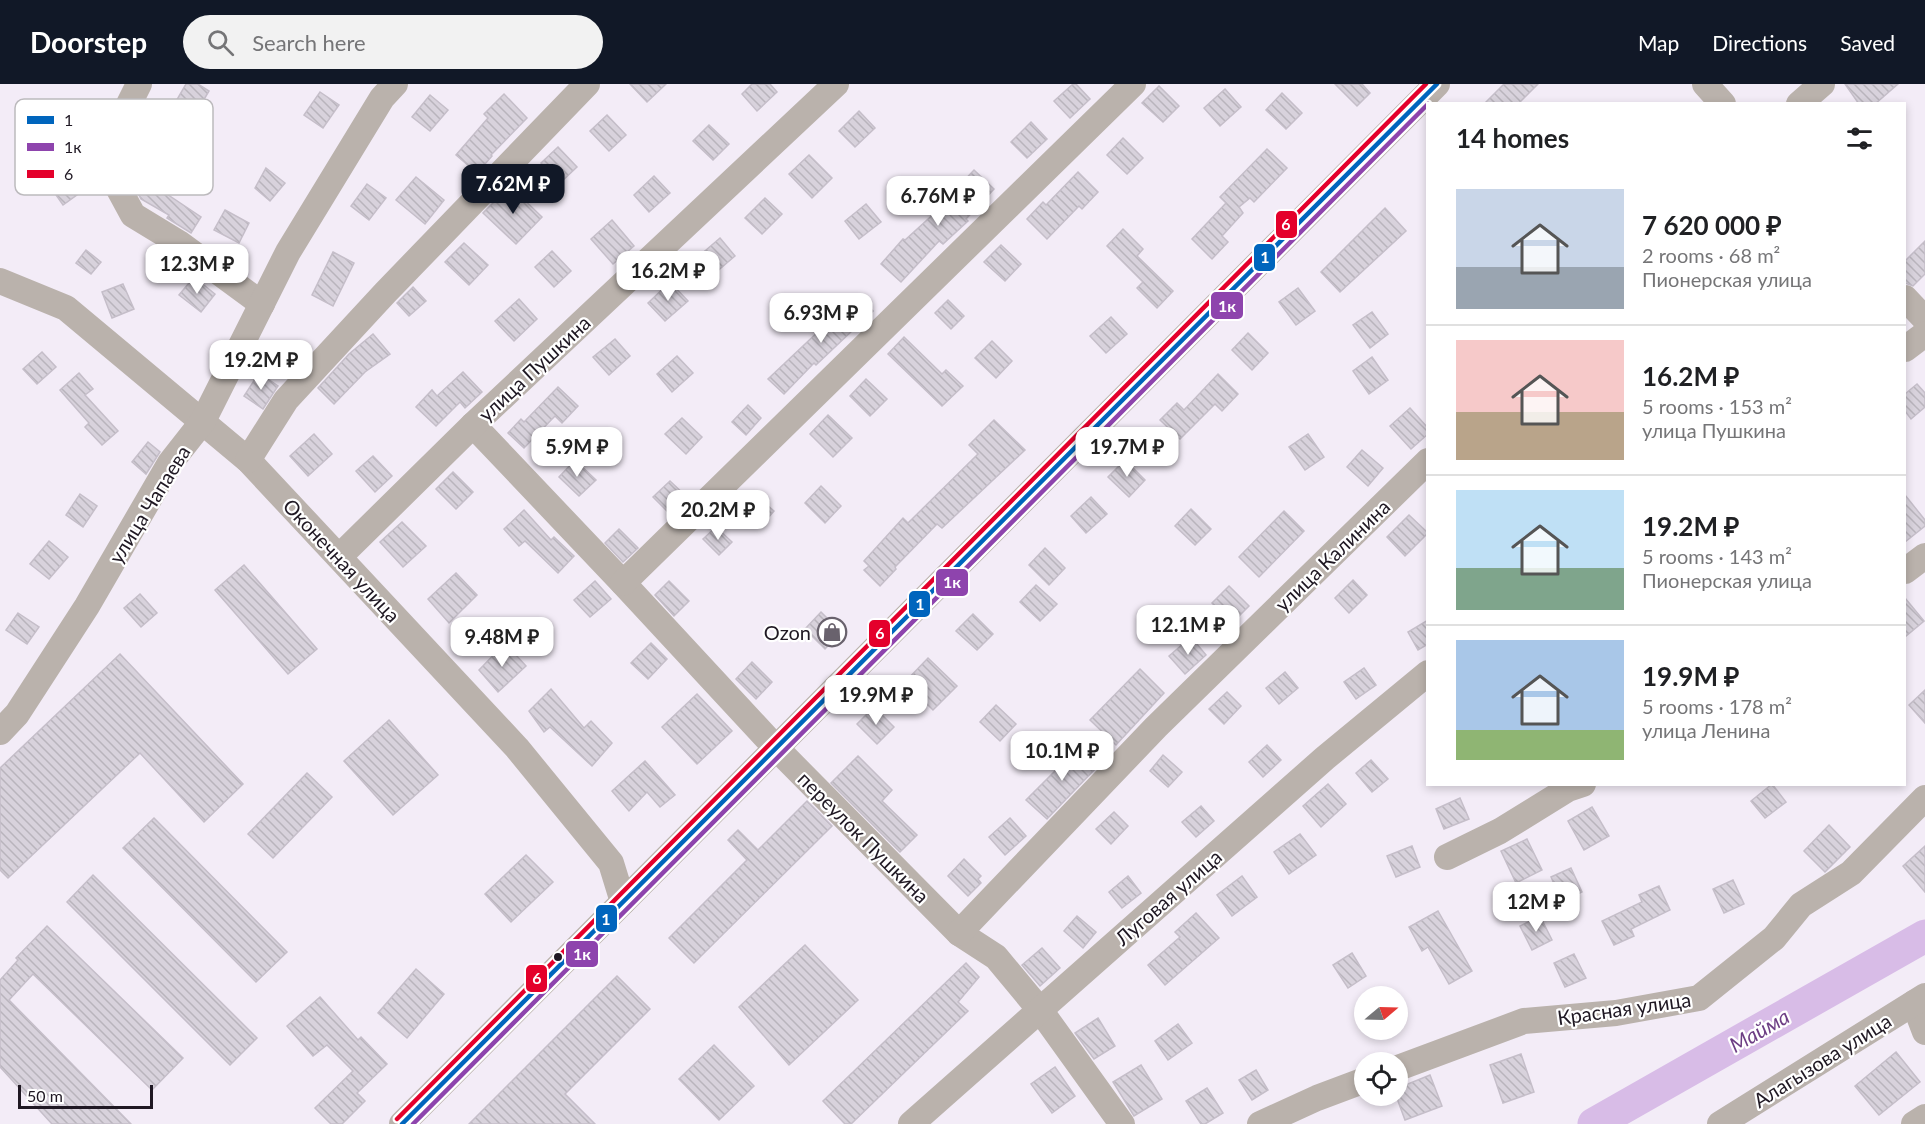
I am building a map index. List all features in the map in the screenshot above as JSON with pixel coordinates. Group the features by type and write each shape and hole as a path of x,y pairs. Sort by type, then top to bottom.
{"street":[{"path":"132,99 139,84"},
{"name":"улица Чапаева","path":"0,732 17,714 68,635 170,463 203,421 288,252 382,98 395,84"},
{"path":"248,460 286,400 587,84"},
{"name":"улица Пушкина","path":"340,556 473,425 836,84"},
{"path":"623,583 1133,84"},
{"path":"402,1124 1437,84"},
{"path":"1705,84 1721,102"},
{"path":"1801,102 1822,84"},
{"path":"123,195 134,215 179,243 262,304"},
{"name":"Оконечная улица","path":"0,281 66,308 248,460 517,748 611,863 623,902"},
{"path":"1906,299 1925,319"},
{"path":"1906,348 1925,334"},
{"name":"переулок Пушкина","path":"473,425 776,748 959,933 996,957 1040,1010 1122,1124"},
{"name":"улица Калинина","path":"959,933 1156,727 1426,463"},
{"path":"1906,570 1925,556"},
{"name":"Луговая улица","path":"911,1124 1325,758 1426,676"},
{"path":"1447,857 1500,831 1568,789 1577,786"},
{"name":"Красная улица","path":"1408,1064 1524,1021 1616,1013 1699,998 1774,938 1802,905 1851,873 1925,798"},
{"path":"1919,999 1925,1032"},
{"name":"Алагызова улица","path":"1719,1124 1919,999"},
{"path":"1260,1124 1354,1084"},
{"path":"1914,1124 1925,1117"}],"building":[{"path":"186,84 198,84 209,91 204,99 177,99"},
{"path":"630,84 666,84 647,102"},
{"path":"752,84 770,84 777,92 757,111 742,94"},
{"path":"1073,84 1076,84 1090,99 1070,118 1054,101"},
{"path":"1335,84 1362,84 1370,93 1357,106"},
{"path":"1504,84 1538,84 1520,102 1486,102"},
{"path":"1845,84 1898,84 1877,102 1858,102"},
{"path":"1159,86 1179,106 1163,122 1142,103"},
{"path":"1225,89 1241,107 1220,126 1204,108"},
{"path":"320,92 339,105 323,128 304,115"},
{"path":"1282,93 1302,113 1286,129 1266,110"},
{"path":"504,94 527,118 477,173 456,155 488,118 484,114"},
{"path":"430,95 448,110 430,131 412,117"},
{"path":"859,111 875,128 855,147 839,131"},
{"path":"607,115 626,135 609,151 590,131"},
{"path":"1031,122 1047,139 1027,158 1011,142"},
{"path":"709,125 729,144 713,160 693,141"},
{"path":"1123,138 1143,158 1127,174 1107,155"},
{"path":"558,147 577,167 560,183 541,163"},
{"path":"1267,149 1287,168 1254,202 1250,198 1239,207 1243,213 1222,236 1228,242 1212,259 1192,239 1226,203 1220,197"},
{"path":"809,155 832,178 812,198 789,174"},
{"path":"266,168 285,183 270,201 255,188"},
{"path":"974,170 994,189 966,219 968,221 943,244 939,241 901,282 881,264 903,239 905,240 961,189 958,187"},
{"path":"1078,172 1098,192 1082,209 1079,206 1047,239 1027,219 1043,202 1046,205"},
{"path":"654,176 670,193 649,212 634,195"},
{"path":"416,177 444,200 425,224 396,200"},
{"path":"367,184 386,198 369,220 351,206"},
{"path":"510,186 542,217 516,244 483,213"},
{"path":"56,195 77,195 63,205"},
{"path":"139,195 168,195 201,217 191,233 167,218 169,215 141,199"},
{"path":"765,198 782,214 762,234 745,218"},
{"path":"866,204 881,222 859,239 845,221"},
{"path":"1385,208 1406,231 1340,292 1321,272"},
{"path":"225,210 249,223 239,243 214,230"},
{"path":"612,220 634,246 613,264 591,239"},
{"path":"1123,229 1143,249 1137,256 1173,291 1157,308 1137,288 1143,282 1107,246"},
{"path":"720,238 735,256 714,274 699,256"},
{"path":"1925,241 1925,274 1913,286 1906,283 1906,260"},
{"path":"464,243 488,265 469,285 445,262"},
{"path":"1001,245 1021,264 1005,281 984,262"},
{"path":"86,250 101,262 91,274 76,263"},
{"path":"552,251 571,271 554,287 535,267"},
{"path":"333,252 354,263 333,306 312,295"},
{"path":"194,277 215,294 201,312 179,295"},
{"path":"670,282 688,301 665,321 648,303"},
{"path":"123,284 134,309 112,318 102,292"},
{"path":"413,287 426,301 409,316 397,303"},
{"path":"1298,288 1315,311 1296,325 1279,302"},
{"path":"856,295 873,311 816,365 814,363 784,394 768,379 821,329 822,331"},
{"path":"519,299 537,319 514,341 495,321"},
{"path":"948,300 964,316 951,329 935,313"},
{"path":"1372,312 1388,334 1370,348 1353,325"},
{"path":"1111,317 1127,334 1106,353 1090,336"},
{"path":"1248,333 1268,353 1252,370 1232,350"},
{"path":"373,334 390,354 365,372 334,404 318,388 349,354"},
{"path":"904,337 942,374 946,370 963,386 942,406 888,354"},
{"path":"615,339 630,356 609,375 593,357"},
{"path":"992,341 1012,361 996,378 975,358"},
{"path":"42,352 56,367 37,384 23,369"},
{"path":"677,356 693,373 672,392 657,374"},
{"path":"1372,357 1388,380 1369,394 1353,371"},
{"path":"463,372 482,392 465,408 460,402 436,426 416,407 432,390 437,396"},
{"path":"79,373 93,389 85,395 118,431 102,445 85,427 89,423 60,390"},
{"path":"259,373 278,386 263,409 244,396"},
{"path":"1218,374 1238,394 1222,411 1215,404 1180,439 1160,420 1177,403 1184,410"},
{"path":"866,379 887,399 870,416 850,396"},
{"path":"1917,384 1925,393 1925,407 1911,419 1906,412 1906,393"},
{"path":"558,387 578,406 562,423 555,416 524,448 508,433 521,419 524,422"},
{"path":"748,405 761,418 746,435 732,422"},
{"path":"1410,408 1426,426 1426,436 1411,449 1390,426"},
{"path":"828,415 852,438 833,457 810,434"},
{"path":"682,418 702,437 686,454 665,434"},
{"path":"994,420 1025,450 942,528 937,524 895,567 896,569 880,586 864,570 869,566 864,561 903,518 908,523 978,454 969,445"},
{"path":"314,434 332,454 308,476 290,456"},
{"path":"1308,434 1324,457 1305,470 1289,447"},
{"path":"148,442 160,452 146,474 132,462"},
{"path":"1362,450 1383,468 1368,486 1347,467"},
{"path":"373,456 392,476 375,492 356,471"},
{"path":"575,460 596,480 579,496 559,477"},
{"path":"1125,460 1145,480 1129,497 1108,477"},
{"path":"453,472 473,492 456,509 436,489"},
{"path":"670,481 688,498 671,515 653,497"},
{"path":"821,486 841,506 825,523 805,503"},
{"path":"80,494 97,506 83,527 66,515"},
{"path":"1906,496 1925,520 1925,526 1906,541"},
{"path":"1091,497 1107,514 1086,533 1071,516"},
{"path":"760,499 774,511 759,528 746,516"},
{"path":"1191,509 1211,529 1195,545 1175,526"},
{"path":"524,510 551,540 554,537 574,556 558,573 525,541 519,546 504,529"},
{"path":"1284,511 1304,531 1259,577 1239,557"},
{"path":"1409,515 1426,531 1426,535 1405,556 1387,537"},
{"path":"402,522 426,546 403,567 380,542"},
{"path":"716,527 732,542 719,555 703,539"},
{"path":"619,529 638,548 623,562 605,543"},
{"path":"49,541 68,557 49,579 30,564"},
{"path":"1045,548 1065,568 1049,585 1029,565"},
{"path":"244,565 317,649 288,674 215,590"},
{"path":"456,573 477,595 449,623 428,599"},
{"path":"1353,580 1367,595 1349,613 1335,598"},
{"path":"595,581 611,599 590,617 574,600"},
{"path":"669,581 689,601 674,616 655,595"},
{"path":"1036,585 1057,604 1040,621 1020,602"},
{"path":"1229,586 1249,606 1232,623 1212,603"},
{"path":"140,594 157,613 141,627 124,608"},
{"path":"1906,599 1924,621 1906,636"},
{"path":"821,612 841,632 825,649 805,629"},
{"path":"18,613 39,627 27,644 6,630"},
{"path":"973,614 993,634 977,650 956,631"},
{"path":"1426,621 1426,645 1418,650 1408,632"},
{"path":"1191,637 1206,655 1185,674 1169,656"},
{"path":"505,643 526,666 498,692 479,670"},
{"path":"651,643 667,659 648,679 631,663"},
{"path":"120,654 243,784 204,822 140,753 8,878 0,870 0,768"},
{"path":"928,658 957,686 933,710 905,682"},
{"path":"752,662 772,682 756,699 736,679"},
{"path":"1364,668 1376,685 1356,699 1344,682"},
{"path":"1140,669 1164,693 1116,745 1090,720"},
{"path":"1285,672 1298,688 1279,704 1266,688"},
{"path":"551,689 584,728 591,721 612,743 592,766 550,727 544,732 529,711"},
{"path":"1925,690 1925,723 1909,705"},
{"path":"1227,692 1241,706 1224,724 1209,709"},
{"path":"697,694 732,731 697,764 662,727"},
{"path":"996,705 1016,724 1000,741 980,722"},
{"path":"874,707 894,727 877,744 857,724"},
{"path":"389,720 438,775 393,815 344,761"},
{"path":"1072,744 1096,768 1047,819 1026,800 1056,770 1052,766"},
{"path":"1267,745 1281,760 1263,777 1249,762"},
{"path":"1163,755 1182,772 1168,787 1150,771"},
{"path":"858,756 892,790 882,801 917,835 900,852 831,783"},
{"path":"1371,760 1388,779 1372,792 1356,773"},
{"path":"645,761 675,795 660,807 647,792 629,811 612,791"},
{"path":"307,773 332,797 273,858 248,834"},
{"path":"1328,784 1346,804 1321,827 1303,806"},
{"path":"1770,786 1774,786 1786,802 1765,818 1751,801"},
{"path":"1460,798 1469,819 1444,829 1436,809"},
{"path":"807,801 832,826 694,963 669,938 747,860 728,840 738,830 758,850"},
{"path":"1201,806 1214,821 1196,837 1182,822"},
{"path":"1592,807 1609,836 1584,850 1568,821"},
{"path":"1114,812 1128,826 1111,844 1096,829"},
{"path":"154,818 287,952 256,982 123,848"},
{"path":"1010,818 1026,836 1005,855 989,837"},
{"path":"1829,825 1850,847 1825,872 1804,851"},
{"path":"1300,834 1316,855 1289,874 1274,852"},
{"path":"1527,839 1542,870 1516,883 1501,851"},
{"path":"1412,846 1420,867 1396,877 1387,856"},
{"path":"1925,846 1925,892 1903,866"},
{"path":"526,855 553,882 511,922 485,894"},
{"path":"964,859 981,876 978,879 981,883 968,896 948,876"},
{"path":"1571,868 1582,892 1562,902 1551,877"},
{"path":"93,875 257,1038 230,1065 67,902"},
{"path":"1128,876 1141,893 1122,908 1109,892"},
{"path":"1242,876 1257,897 1232,916 1217,895"},
{"path":"1733,880 1744,904 1724,913 1713,889"},
{"path":"1659,886 1670,910 1631,929 1634,936 1614,945 1602,921 1642,902 1639,895"},
{"path":"1438,911 1472,971 1449,984 1428,947 1422,951 1409,927"},
{"path":"1196,913 1219,938 1165,985 1148,965 1180,937 1175,932"},
{"path":"1077,916 1096,932 1083,948 1064,931"},
{"path":"1540,916 1552,940 1532,950 1520,926"},
{"path":"47,926 183,1058 152,1090 33,974 9,1000 131,1124 52,1124 0,1067 0,980 18,960 16,958"},
{"path":"805,945 858,1000 789,1065 739,1007"},
{"path":"1042,948 1060,968 1040,986 1022,965"},
{"path":"1352,953 1366,976 1348,988 1333,965"},
{"path":"1574,954 1586,978 1565,987 1554,963"},
{"path":"966,963 979,977 958,1002 968,1011 851,1124 845,1124 823,1101"},
{"path":"416,969 444,994 407,1038 378,1013"},
{"path":"617,976 650,1009 565,1094 595,1124 469,1124"},
{"path":"320,997 358,1040 361,1037 387,1064 357,1093 365,1101 342,1124 331,1124 315,1108 353,1071 327,1045 313,1056 287,1026"},
{"path":"1098,1018 1115,1046 1094,1059 1075,1033"},
{"path":"1178,1024 1192,1043 1168,1060 1155,1041"},
{"path":"714,1045 754,1086 719,1120 679,1079"},
{"path":"1896,1052 1920,1082 1879,1115 1855,1086"},
{"path":"1521,1054 1534,1092 1503,1103 1490,1065"},
{"path":"1141,1065 1162,1099 1134,1116 1113,1082"},
{"path":"1055,1067 1075,1096 1052,1113 1031,1084"},
{"path":"1256,1070 1268,1090 1252,1100 1239,1080"},
{"path":"1430,1075 1442,1106 1405,1120 1400,1106 1408,1106 1408,1084"},
{"path":"1207,1088 1223,1113 1201,1124 1186,1101"}],"waterway":[{"name":"Майма","path":"1594,1124 1925,936"}],"transit line":[{"name":"6","path":"397,1119 1426,84"},
{"name":"1","path":"402,1124 1437,84"},
{"name":"1к","path":"413,1124 1426,106"}],"place":[{"name":"Ozon","path":"832,632"}]}
